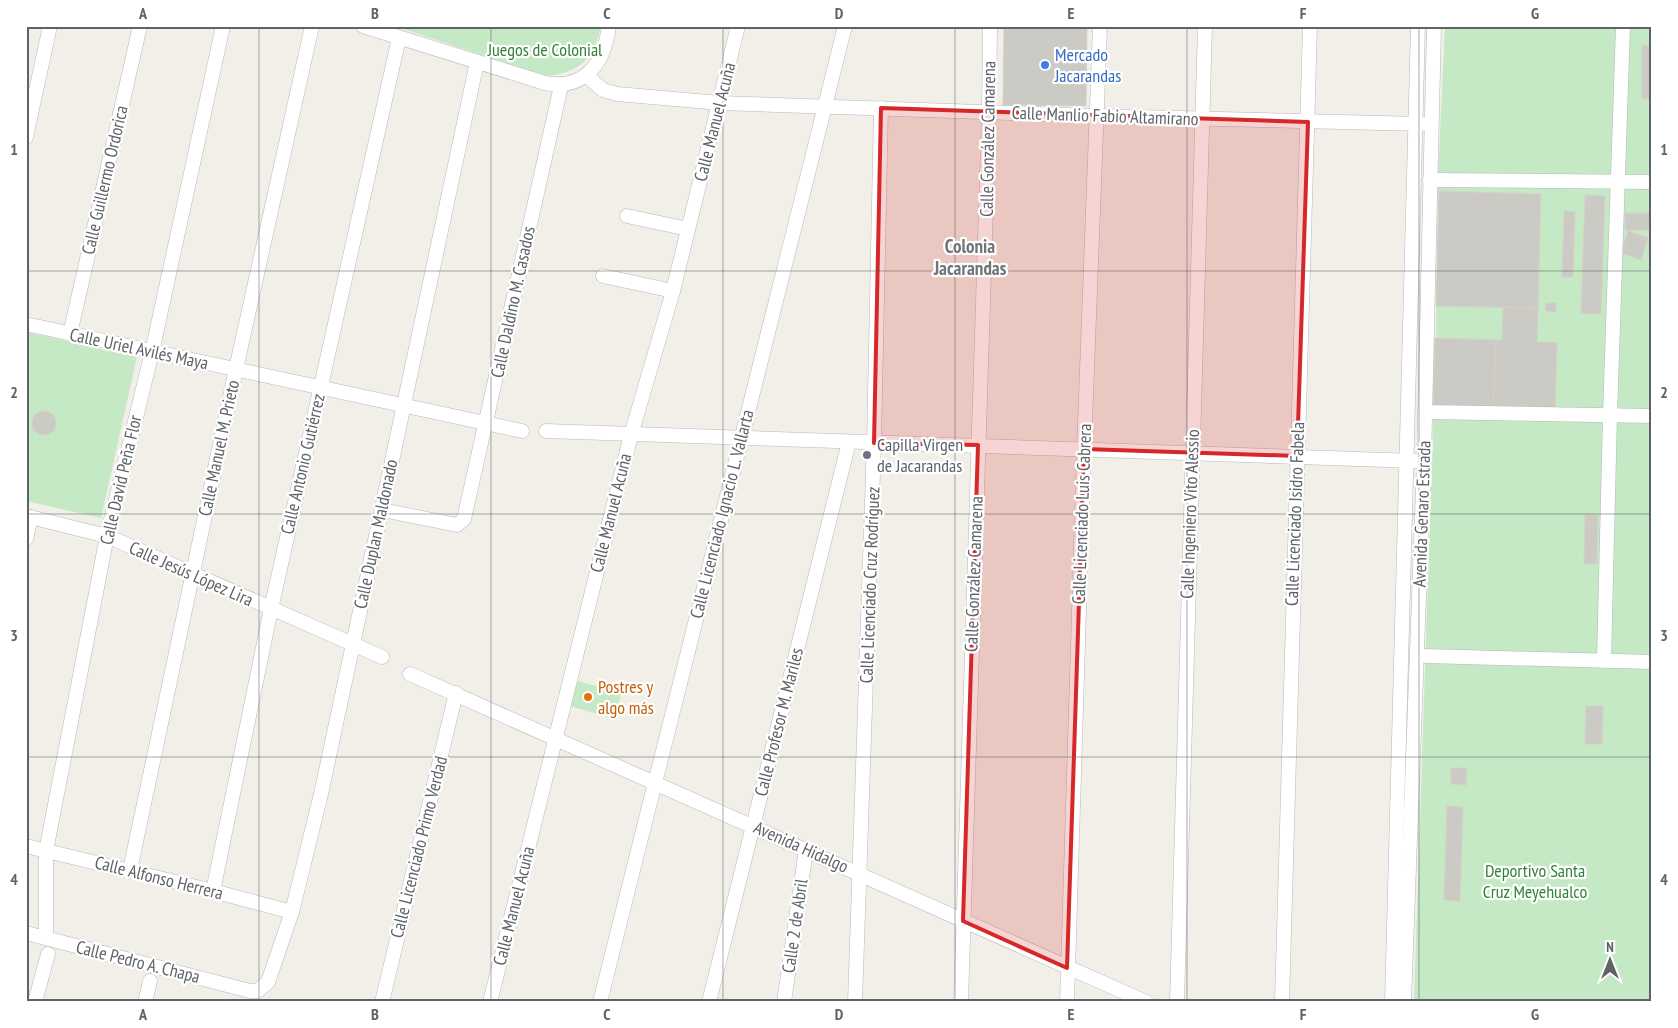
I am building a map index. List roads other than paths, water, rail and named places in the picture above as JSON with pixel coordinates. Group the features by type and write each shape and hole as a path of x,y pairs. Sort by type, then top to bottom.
{"street":[{"path":"26,137 50,26"},
{"name":"Calle Guillermo Ordorica","path":"70,334 140,26"},
{"name":"Calle David Peña Flor","path":"46,938 46,851 107,536 152,352 223,26"},
{"name":"Calle Manuel M. Prieto","path":"130,870 236,370 312,26"},
{"path":"363,26 561,86 575,83 586,75 598,62 606,44 609,26"},
{"name":"Calle Manuel Acuña","path":"490,1002 631,435 672,291 738,26"},
{"name":"Calle Licenciado Ignacio L. Vallarta","path":"600,1002 845,26"},
{"name":"Calle González Camarena","path":"961,1002 989,112 990,26"},
{"name":"Calle Licenciado Luis Cabrera","path":"1067,1002 1095,116 1100,26"},
{"name":"Calle Ingeniero Vito Alessio","path":"1177,1002 1191,453 1205,26"},
{"name":"Calle Licenciado Isidro Fabela","path":"1282,1002 1310,26"},
{"name":"Avenida Genaro Estrada","path":"1392,1002 1418,26"},
{"name":"Avenida Genaro Estrada","path":"1404,1002 1424,461 1434,26"},
{"path":"1604,661 1623,26"},
{"name":"Calle Antonio Gutiérrez","path":"213,891 271,609 399,38"},
{"name":"Calle Duplan Maldonado","path":"250,991 257,991 268,982 292,912 321,794 382,510 402,405 477,62"},
{"name":"Calle Manlio Fabio Altamirano","path":"586,75 603,90 617,94 720,103 1095,116 1431,124"},
{"name":"Calle Daldino M. Casados","path":"382,510 457,525 464,519 561,86"},
{"name":"Calle Licenciado Cruz Rodríguez","path":"855,1002 874,443 881,108"},
{"path":"1430,180 1652,182"},
{"path":"627,216 688,229"},
{"path":"603,276 672,291"},
{"name":"Calle Uriel Avilés Maya","path":"26,324 522,431"},
{"path":"1425,412 1652,416"},
{"path":"546,431 1424,461"},
{"name":"Calle Profesor M. Mariles","path":"710,1002 849,442"},
{"path":"26,539 29,516"},
{"name":"Calle Jesús López Lira","path":"29,516 107,536 382,657"},
{"path":"1426,656 1652,662"},
{"name":"Avenida Hidalgo","path":"410,674 1146,1002"},
{"name":"Calle Licenciado Primo Verdad","path":"382,1002 456,693"},
{"name":"Calle Alfonso Herrera","path":"26,846 130,870 292,912"},
{"name":"Calle 2 de Abril","path":"784,1002 806,850"},
{"name":"Calle Pedro A. Chapa","path":"26,934 250,991"},
{"path":"35,1002 48,954"},
{"path":"145,1002 150,981"}],"place":[{"name":"Mercado Jacarandas","path":"1045,65"},
{"name":"Capilla Virgen de Jacarandas","path":"867,455"},
{"name":"Postres y algo más","path":"588,697"}],"district":[{"name":"Colonia Jacarandas","path":"970,257"}],"park label":[{"name":"Juegos de Colonial","path":"545,50"},
{"name":"Deportivo Santa Cruz Meyehualco","path":"1535,881"}]}
